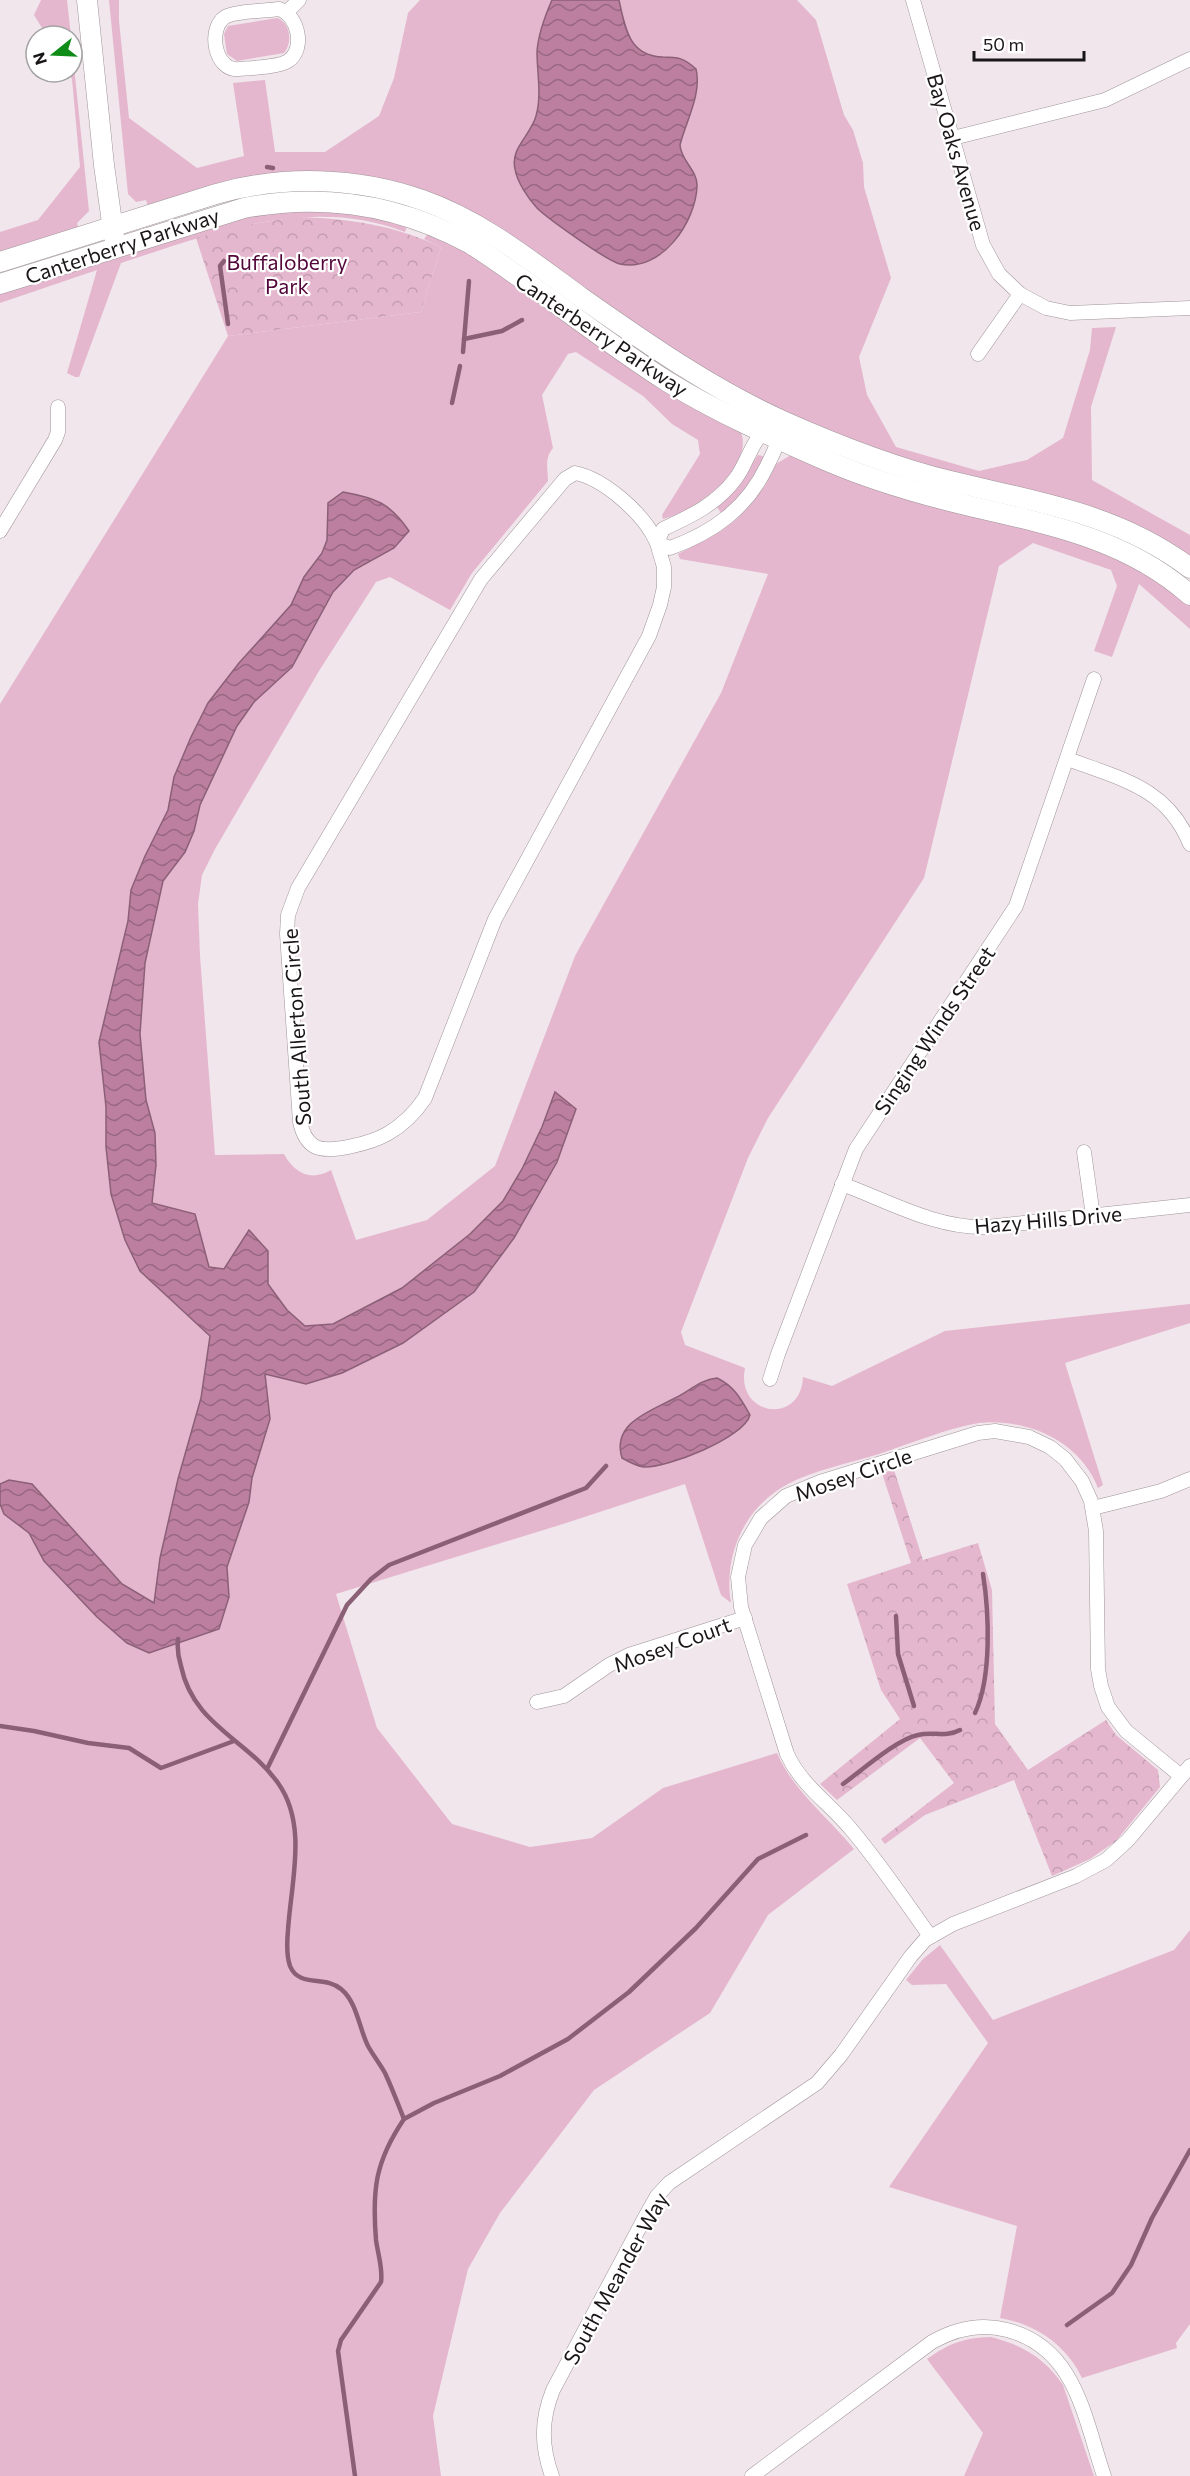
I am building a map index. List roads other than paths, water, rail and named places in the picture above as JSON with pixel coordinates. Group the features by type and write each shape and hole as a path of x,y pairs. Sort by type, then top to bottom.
{"street":[{"path":"87,0 114,236"},
{"path":"287,12 298,0"},
{"name":"Bay Oaks Avenue","path":"913,0 987,254 1004,281 1020,294 1046,308 1070,313 1190,308"},
{"path":"279,9 287,12 295,23 298,44 295,54 287,62 235,70 221,61 214,34 225,17 279,9"},
{"path":"953,138 1106,100 1190,59"},
{"name":"Canterberry Parkway","path":"0,262 275,203 333,202 368,206 405,216 439,228 471,244 668,382 774,431 847,469 894,485 1069,529 1098,540 1150,566 1190,595"},
{"name":"Canterberry Parkway","path":"0,284 114,236"},
{"path":"978,354 1020,294"},
{"path":"0,531 55,440 58,432 58,407"},
{"path":"774,431 757,485 737,510 699,537 670,548 657,543 663,529 703,509 729,487 774,431"},
{"name":"Canterberry Parkway","path":"774,431 951,481 1072,509 1153,543 1190,568"},
{"name":"South Allerton Circle","path":"575,473 581,474 623,500 641,517 657,543 663,567 664,587 649,636 495,919 425,1098 409,1118 383,1136 344,1147 326,1149 315,1146 307,1140 300,1122 288,915 298,888 486,573 565,478 575,473"},
{"name":"Singing Winds Street","path":"770,1379 852,1157 1016,906 1094,679"},
{"path":"1068,759 1132,783 1155,796 1178,819 1190,844"},
{"path":"1084,1152 1092,1216"},
{"name":"Hazy Hills Drive","path":"842,1184 956,1226 987,1227 1190,1205"},
{"name":"Mosey Circle","path":"930,1936 852,1830 794,1768 787,1754 745,1618 738,1577 748,1538 761,1518 777,1502 796,1490 986,1431 1002,1431 1034,1439 1059,1454 1082,1481 1093,1508 1096,1530 1098,1668 1105,1700 1112,1714 1126,1731 1186,1771"},
{"path":"1093,1508 1161,1491 1190,1479"},
{"name":"Mosey Court","path":"537,1702 564,1696 609,1665 628,1655 745,1618"},
{"name":"South Meander Way","path":"552,2476 546,2460 543,2435 545,2412 550,2396 573,2349 657,2196 680,2174 818,2083 841,2055 910,1956 930,1936 953,1924 1076,1876 1106,1860 1128,1840 1186,1771"},
{"path":"752,2476 932,2342 942,2336 967,2328 990,2326 1010,2330 1033,2339 1060,2362 1075,2389 1104,2476"}],"water":[{"path":"552,0 619,0 630,39 636,46 652,55 681,59 696,69 695,98 680,145 683,156 697,181 695,200 683,229 674,242 649,261 635,265 620,264 603,255 537,208 518,179 515,155 533,123 538,108 538,46 542,26"},
{"path":"343,492 381,503 395,514 409,531 394,548 354,570 333,592 292,667 254,702 237,726 200,805 194,831 185,852 163,881 145,963 140,1034 146,1100 155,1133 156,1165 152,1203 195,1214 209,1267 224,1269 249,1230 268,1251 268,1284 287,1310 305,1326 333,1324 402,1288 470,1234 503,1201 522,1169 542,1127 555,1092 576,1109 557,1162 514,1238 474,1292 403,1343 342,1373 306,1384 265,1374 270,1419 252,1478 249,1502 227,1567 229,1597 219,1629 149,1653 127,1643 97,1617 44,1561 29,1533 4,1514 0,1504 0,1484 9,1480 32,1484 122,1584 154,1603 160,1558 178,1479 201,1398 210,1336 140,1271 125,1240 111,1194 106,1147 106,1107 99,1042 128,921 131,890 168,810 174,777 191,737 208,703 239,663 291,605 304,577 322,553 327,540 328,503"},
{"path":"717,1378 733,1389 740,1398 750,1415 745,1424 720,1442 669,1463 644,1467 622,1458 620,1446 622,1436 635,1420 700,1383"}],"waterway":[{"path":"267,167 273,168"},
{"path":"224,261 220,266 228,324"},
{"path":"463,352 469,281"},
{"path":"464,339 502,331 522,320"},
{"path":"452,403 460,366"},
{"path":"267,1769 347,1605 371,1579 389,1565 586,1488 606,1466"},
{"path":"975,1713 987,1663 988,1625 983,1574"},
{"path":"896,1616 898,1654 914,1706"},
{"path":"178,1639 180,1663 187,1686 197,1703 222,1730 265,1768 278,1783 287,1799 293,1817 295,1835 294,1873 287,1943 290,1966 300,1977 335,1985 346,1994 354,2008 368,2046 385,2073 404,2119 394,2134 381,2163 375,2191 376,2240 381,2282 341,2340 338,2351 355,2476"},
{"path":"0,1726 88,1743 129,1748 161,1768 234,1741"},
{"path":"843,1784 890,1749 909,1738 923,1734 949,1734 960,1730"},
{"path":"404,2119 434,2103 500,2076 568,2039 629,1992 696,1928 758,1859 806,1835"},
{"path":"1067,2325 1112,2293 1131,2265 1152,2218 1190,2150"}],"park label":[{"name":"Buffaloberry Park","path":"287,273"}]}
